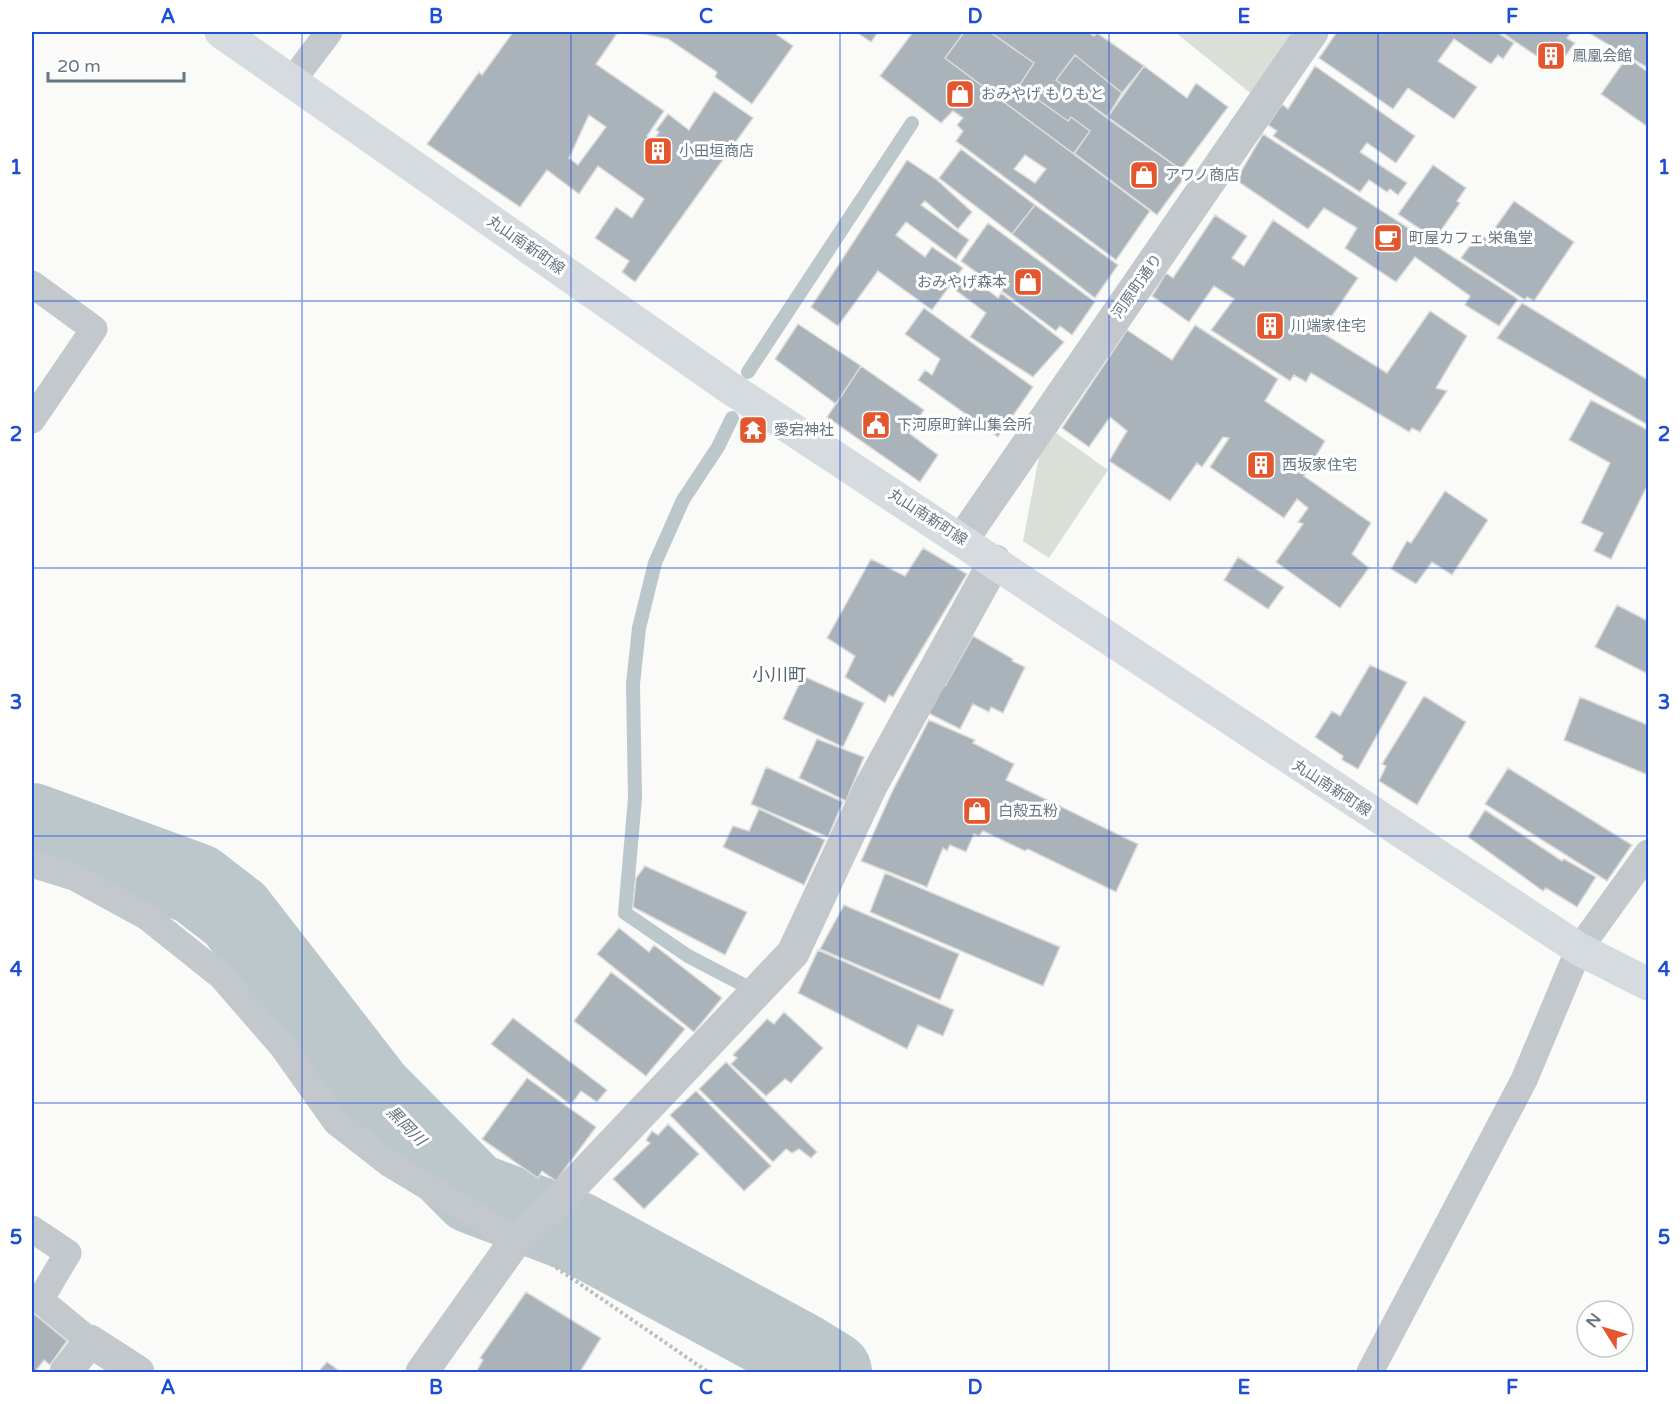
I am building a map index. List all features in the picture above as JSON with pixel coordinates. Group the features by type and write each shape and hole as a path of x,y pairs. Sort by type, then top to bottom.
{"main road":[{"name":"丸山南新町線","path":"221,32 727,386 996,561 1275,750 1579,949 1648,984"}],"street":[{"name":"河原町通り","path":"962,540 1312,32"},
{"path":"422,1372 516,1240 560,1199 794,953 871,786 996,561"},
{"path":"66,1372 90,1341 138,1372"}],"lane":[{"path":"292,81 329,32"},
{"path":"32,284 94,329 32,420"},
{"path":"1370,1372 1524,1080 1579,949 1648,853"},
{"path":"32,864 74,877 147,916 221,976 282,1046 336,1122 390,1164 516,1240"},
{"path":"32,1229 68,1254 40,1300 90,1341"}],"path":[{"path":"516,1240 708,1372"}],"shaded area":[{"path":"1175,32 1293,32 1254,96"},
{"path":"1056,433 1108,470 1049,558 1023,541 1039,457"}],"building":[{"name":"小田垣商店","path":"513,32 618,32 596,64 664,111 647,136 653,141 659,132 656,130 668,114 689,130 714,91 753,118 635,282 622,272 629,261 595,238 616,207 632,218 644,199 598,166 579,194 547,170 520,207 427,144 479,72 482,75","holes":["589,115 606,127 578,165 569,158"]},
{"name":"小田垣商店","path":"634,32 773,32 793,46 752,104 715,77 717,72 668,39"},
{"path":"856,32 878,32 871,42"},
{"path":"913,32 964,32 945,58 1150,211 1116,260 956,141 963,131 957,125 963,118 953,111 941,123 880,76","holes":["1025,155 1046,169 1035,183 1014,169"]},
{"path":"964,32 990,32 1034,63 1019,86 1068,121 1071,117 1090,131 1074,154 945,58"},
{"path":"990,32 1088,32 1094,36 1097,33 1144,66 1122,93 1075,55 1056,80 1187,174 1157,215 1074,153 1090,131 1071,117 1068,121 1019,86 1034,63"},
{"path":"1337,32 1497,32 1514,43 1503,59 1498,55 1491,64 1454,39 1438,61 1477,87 1454,119 1408,88 1393,109 1319,58"},
{"name":"鳳凰会館","path":"1501,32 1566,32 1570,34 1567,38 1575,43 1556,69"},
{"name":"鳳凰会館","path":"1587,32 1648,32 1648,68"},
{"path":"1075,55 1122,93 1107,118 1056,80"},
{"path":"1627,57 1648,72 1648,127 1601,94"},
{"path":"1144,66 1187,98 1196,83 1228,107 1181,170 1107,118"},
{"path":"1315,66 1415,136 1396,163 1367,143 1360,152 1407,183 1398,195 1390,189 1387,192 1369,180 1360,192 1273,136 1277,131 1268,125 1282,104 1288,109"},
{"name":"町屋カフェ 栄亀堂","path":"1263,134 1518,299 1499,326 1465,305 1470,296 1415,257 1396,282 1345,248 1357,228 1324,208 1308,229 1236,180"},
{"path":"961,149 1035,205 1012,234 939,178"},
{"path":"907,160 937,180 972,212 958,229 925,201 921,205 969,240 956,259 906,222 896,235 925,257 932,247 963,268 932,310 878,271 838,326 811,307"},
{"path":"1433,165 1466,188 1457,201 1460,203 1435,239 1398,214"},
{"path":"1514,201 1574,242 1534,301 1527,297 1525,300 1461,258 1479,233 1487,239"},
{"path":"1035,205 1118,265 1095,298 1012,234"},
{"name":"川端家住宅","path":"1215,215 1247,236 1232,258 1244,266 1273,220 1358,278 1321,332 1387,373 1430,311 1467,336 1436,388 1447,391 1420,432 1412,428 1409,432 1311,373 1306,382 1294,375 1290,381 1211,330 1234,299 1214,286 1189,322 1152,296 1166,273 1173,278"},
{"name":"おみやげ森本","path":"988,223 1095,302 1072,335 1060,326 1056,331 961,261"},
{"path":"966,273 998,298 1001,293 1064,342 1033,377 970,337 986,313 954,289"},
{"path":"1522,303 1648,380 1646,424 1497,338"},
{"path":"924,308 1033,387 998,437 918,380 925,370 932,375 940,359 905,334"},
{"path":"798,324 861,366 836,404 775,359"},
{"name":"西坂家住宅","path":"1195,325 1278,379 1265,401 1325,441 1304,476 1371,523 1352,554 1369,568 1340,608 1276,562 1303,524 1298,522 1308,508 1297,499 1284,518 1210,467 1229,438 1223,437 1202,467 1197,463 1170,501 1109,461 1127,431 1110,417 1089,447 1062,428 1127,330 1172,360"},
{"name":"下河原町鉾山集会所","path":"861,366 924,410 909,433 938,455 920,482 827,417"},
{"path":"1591,400 1648,430 1648,484 1611,559 1594,551 1603,533 1581,523 1610,463 1569,440"},
{"path":"1445,491 1488,520 1452,575 1432,562 1416,584 1391,569 1407,541 1411,543"},
{"path":"923,548 967,574 893,697 889,695 885,703 845,677 855,656 827,638 871,559 905,576"},
{"path":"1238,557 1284,587 1268,609 1224,580"},
{"path":"1617,605 1648,621 1648,674 1595,647"},
{"path":"973,636 1025,667 1003,713 991,707 989,712 973,704 960,729 926,712 940,684 945,686"},
{"path":"1370,665 1407,682 1358,769 1342,760 1343,756 1315,737 1332,711 1340,716"},
{"path":"803,676 864,703 843,747 783,719"},
{"path":"1424,696 1466,722 1417,805 1379,781 1386,766 1382,764"},
{"path":"1580,697 1648,725 1648,775 1564,740"},
{"name":"白殻五粉","path":"929,720 975,740 973,743 1014,764 1006,780 1138,844 1116,892 1028,849 1025,851 983,831 979,836 974,834 966,852 950,845 947,851 943,848 927,887 861,861 892,792"},
{"path":"817,739 864,757 846,801 799,778"},
{"path":"766,767 843,802 828,837 751,804"},
{"path":"1508,768 1632,845 1607,881 1485,804"},
{"path":"759,809 825,840 804,885 723,847 733,826 749,831"},
{"path":"1485,810 1562,861 1564,859 1596,877 1577,907 1546,888 1543,891 1468,837"},
{"path":"645,866 747,912 725,955 633,907 636,878"},
{"path":"885,873 1060,947 1043,986 870,912"},
{"path":"844,905 959,954 940,1000 820,949"},
{"path":"619,928 649,952 654,945 722,998 694,1032 597,954"},
{"path":"818,950 954,1010 943,1036 918,1025 907,1049 798,993"},
{"path":"611,972 685,1029 646,1076 574,1021"},
{"path":"784,1012 823,1048 791,1083 785,1079 766,1096 731,1064 737,1058 733,1055 767,1019 774,1024"},
{"path":"513,1018 607,1090 597,1102 581,1091 571,1105 491,1044"},
{"path":"726,1062 817,1152 811,1158 799,1149 792,1153 786,1149 773,1162 699,1089"},
{"path":"527,1078 596,1127 556,1181 542,1171 538,1178 482,1139"},
{"path":"696,1091 771,1166 744,1191 670,1115"},
{"path":"668,1124 699,1154 644,1209 613,1179 650,1143 646,1140 652,1131 658,1135"},
{"path":"526,1292 601,1338 580,1372 476,1372 483,1360 480,1358"},
{"path":"32,1312 67,1341 50,1365 44,1360 35,1372 32,1372"},
{"path":"327,1362 341,1372 318,1372"}],"waterway":[{"path":"748,372 912,123"},
{"path":"732,418 718,447 683,500 655,563 639,628 633,684 635,798 625,913 688,956 757,992"},
{"name":"黒岡川","path":"32,824 196,884 235,914 373,1092 473,1193 576,1232 802,1354 831,1372"}],"place":[{"name":"鳳凰会館","path":"1551,56"},
{"name":"おみやげ もりもと","path":"960,94"},
{"name":"小田垣商店","path":"658,151"},
{"name":"アワノ商店","path":"1144,175"},
{"name":"町屋カフェ 栄亀堂","path":"1388,238"},
{"name":"おみやげ森本","path":"1028,282"},
{"name":"川端家住宅","path":"1270,326"},
{"name":"下河原町鉾山集会所","path":"876,425"},
{"name":"愛宕神社","path":"753,430"},
{"name":"西坂家住宅","path":"1261,465"},
{"name":"白殻五粉","path":"977,811"}],"district":[{"name":"小川町","path":"779,675"}]}
